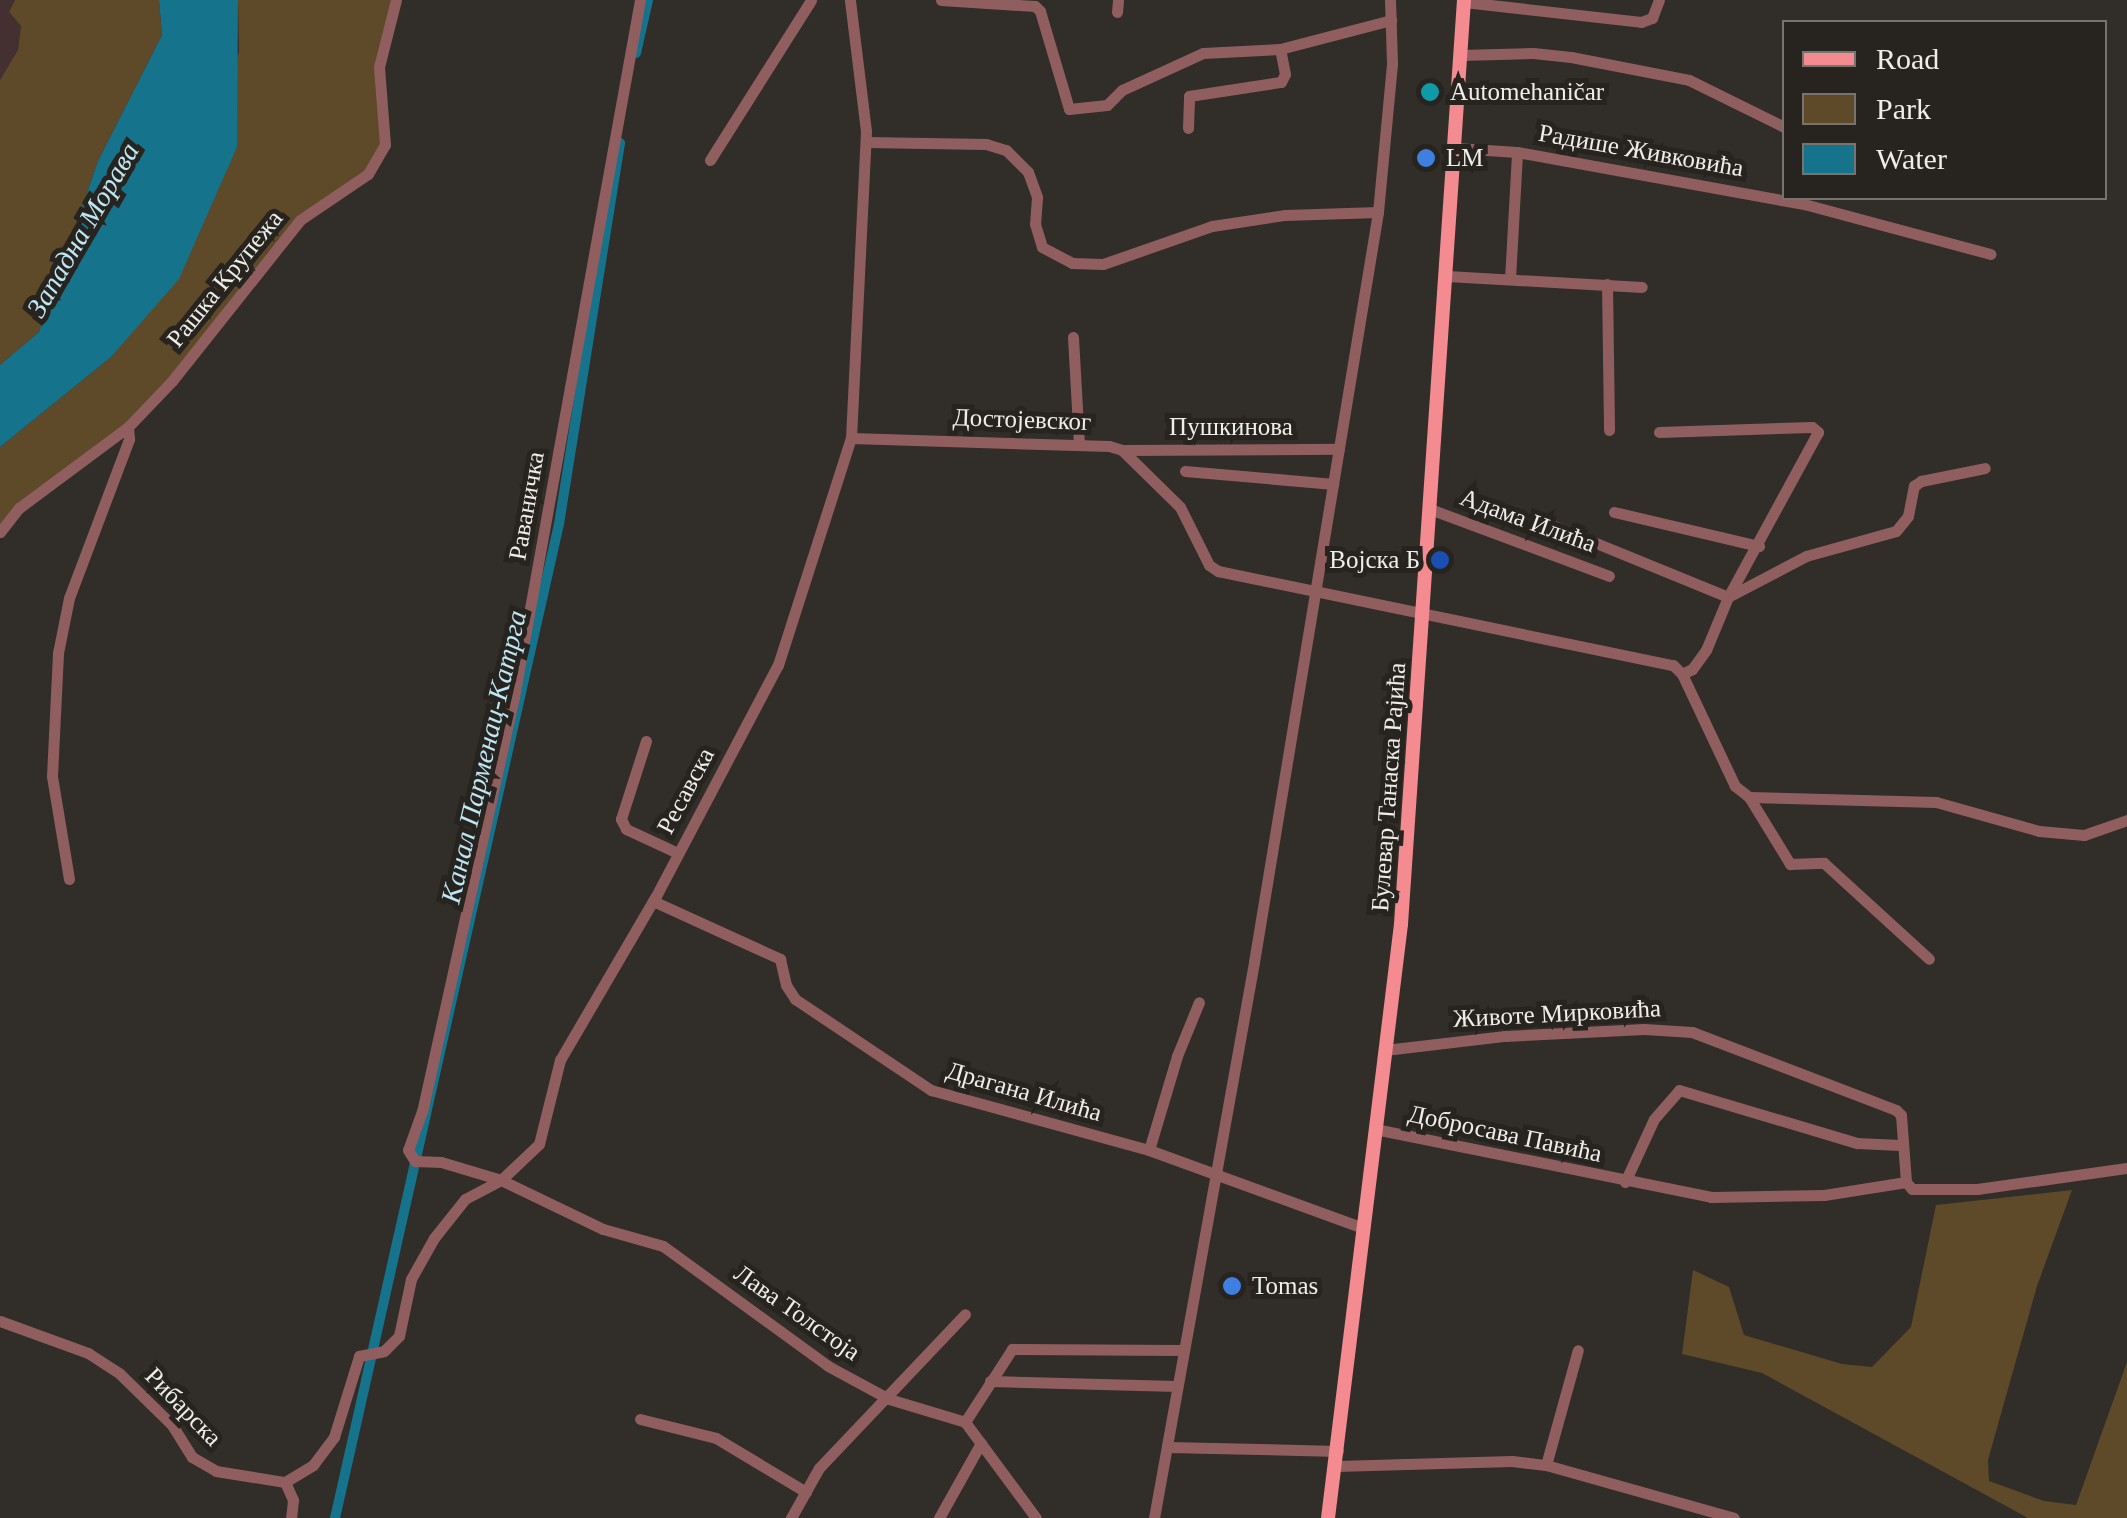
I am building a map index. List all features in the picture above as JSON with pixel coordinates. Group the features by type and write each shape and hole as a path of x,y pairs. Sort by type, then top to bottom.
{"main road":[{"name":"Булевар Танаска Рајића","path":"1328,1518 1401,924 1464,1"}],"street":[{"name":"Рашка Крупежа","path":"0,532 19,508 128,427 172,381 300,220 368,174 385,146 379,66 396,0"},
{"name":"Раваничка","path":"502,1180 440,1162 416,1161 409,1140 422,1112 514,697 640,0"},
{"path":"710,160 812,0"},
{"name":"Ресавска","path":"286,1482 313,1465 334,1437 359,1356 384,1351 398,1336 411,1278 434,1238 465,1200 502,1180 539,1144 560,1060 652,901 778,665 851,438 866,142 850,0"},
{"path":"941,0 1034,6 1040,11 1069,109 1106,105 1122,90 1203,52 1280,49 1391,20"},
{"path":"1154,1518 1378,212 1392,63 1390,0"},
{"path":"1464,1 1641,22 1652,18 1658,0"},
{"path":"1188,128 1189,96 1281,82 1285,74 1280,49"},
{"path":"1461,56 1533,52 1689,80 1782,126"},
{"path":"866,142 986,144 1006,150 1028,172 1037,197 1035,224 1042,247 1072,263 1102,264 1212,226 1285,214 1378,212"},
{"name":"Радише Живковића","path":"1456,148 1517,152 1804,204 1990,254"},
{"name":"Радише Живковића","path":"1510,279 1517,152"},
{"path":"1447,276 1642,286"},
{"path":"1607,284 1610,430"},
{"path":"1073,338 1079,442"},
{"name":"Рашка Крупежа","path":"69,879 52,776 58,654 69,598 129,439 128,427"},
{"path":"1659,432 1815,429 1819,437 1728,597 1706,650 1692,669 1682,674 1736,786 1749,797 1790,864 1824,863 1929,959"},
{"name":"Достојевског","path":"851,438 1079,442 1122,450 1180,507 1209,566 1231,574 1316,588 1367,605 1424,613 1601,652 1650,658 1673,665 1682,674"},
{"name":"Пушкинова","path":"1122,450 1339,449"},
{"path":"1547,523 1728,597 1806,556 1896,530 1908,516 1914,486 1921,481 1984,468"},
{"path":"1185,471 1333,484"},
{"name":"Адама Илића","path":"1430,509 1610,576"},
{"path":"1614,512 1759,546"},
{"path":"646,741 620,819 626,829 678,853"},
{"path":"1749,797 1936,802 2039,831 2084,835 2127,820"},
{"name":"Драгана Илића","path":"652,901 780,959 786,985 795,998 932,1090 1149,1150 1214,1173"},
{"path":"1149,1150 1176,1056 1200,1002"},
{"name":"Животе Мирковића","path":"1385,1050 1505,1036 1644,1029 1692,1032 1752,1051 1896,1110 1901,1115 1900,1145 1906,1182"},
{"name":"Добросава Павића","path":"1626,1182 1654,1119 1679,1090 1857,1143 1900,1145"},
{"name":"Добросава Павића","path":"1375,1129 1712,1197 1824,1195 1906,1182"},
{"path":"1906,1182 1924,1191 1977,1190 2127,1168"},
{"path":"1214,1173 1363,1228"},
{"name":"Лава Толстоја","path":"502,1180 603,1229 663,1246 828,1366 889,1399 965,1422"},
{"path":"791,1518 819,1468 841,1442 889,1399 965,1314"},
{"name":"Рибарска","path":"0,1321 88,1353 120,1374 172,1424 192,1458 216,1471 286,1482"},
{"path":"1036,1518 965,1422 1012,1349 1183,1350"},
{"path":"1546,1465 1578,1350"},
{"path":"990,1381 1177,1386"},
{"path":"640,1419 716,1438 806,1492"},
{"path":"939,1518 980,1443"},
{"path":"1168,1447 1546,1465 1734,1518"},
{"path":"286,1482 292,1500 291,1518"}],"shaded area":[{"path":"0,0 15,0 9,12 21,26 18,50 0,80"}],"green space":[{"path":"15,0 159,0 162,35 98,161 39,332 0,365 0,80 18,50 21,26 9,12"},
{"path":"238,0 393,0 379,67 385,145 368,174 300,220 128,427 19,508 0,532 0,447 111,357 239,52"},
{"path":"2072,1190 2037,1286 1988,1460 1989,1481 2044,1501 2076,1505 2127,1362 2127,1518 2028,1518 1762,1373 1682,1354 1693,1270 1729,1287 1744,1335 1842,1364 1872,1367 1911,1327 1936,1205"}],"water":[{"name":"Западна Морава","path":"159,0 238,0 237,147 179,279 111,357 0,447 0,365 39,332 98,161 162,35"}],"waterway":[{"name":"Канал Парменац-Катрга","path":"636,53 648,0"},
{"name":"Канал Парменац-Катрга","path":"335,1518 559,524 620,143"}],"place":[{"name":"Automehaničar","path":"1430,92"},
{"name":"LM","path":"1426,158"},
{"name":"Војска Б","path":"1440,560"},
{"name":"Tomas","path":"1232,1286"}]}
